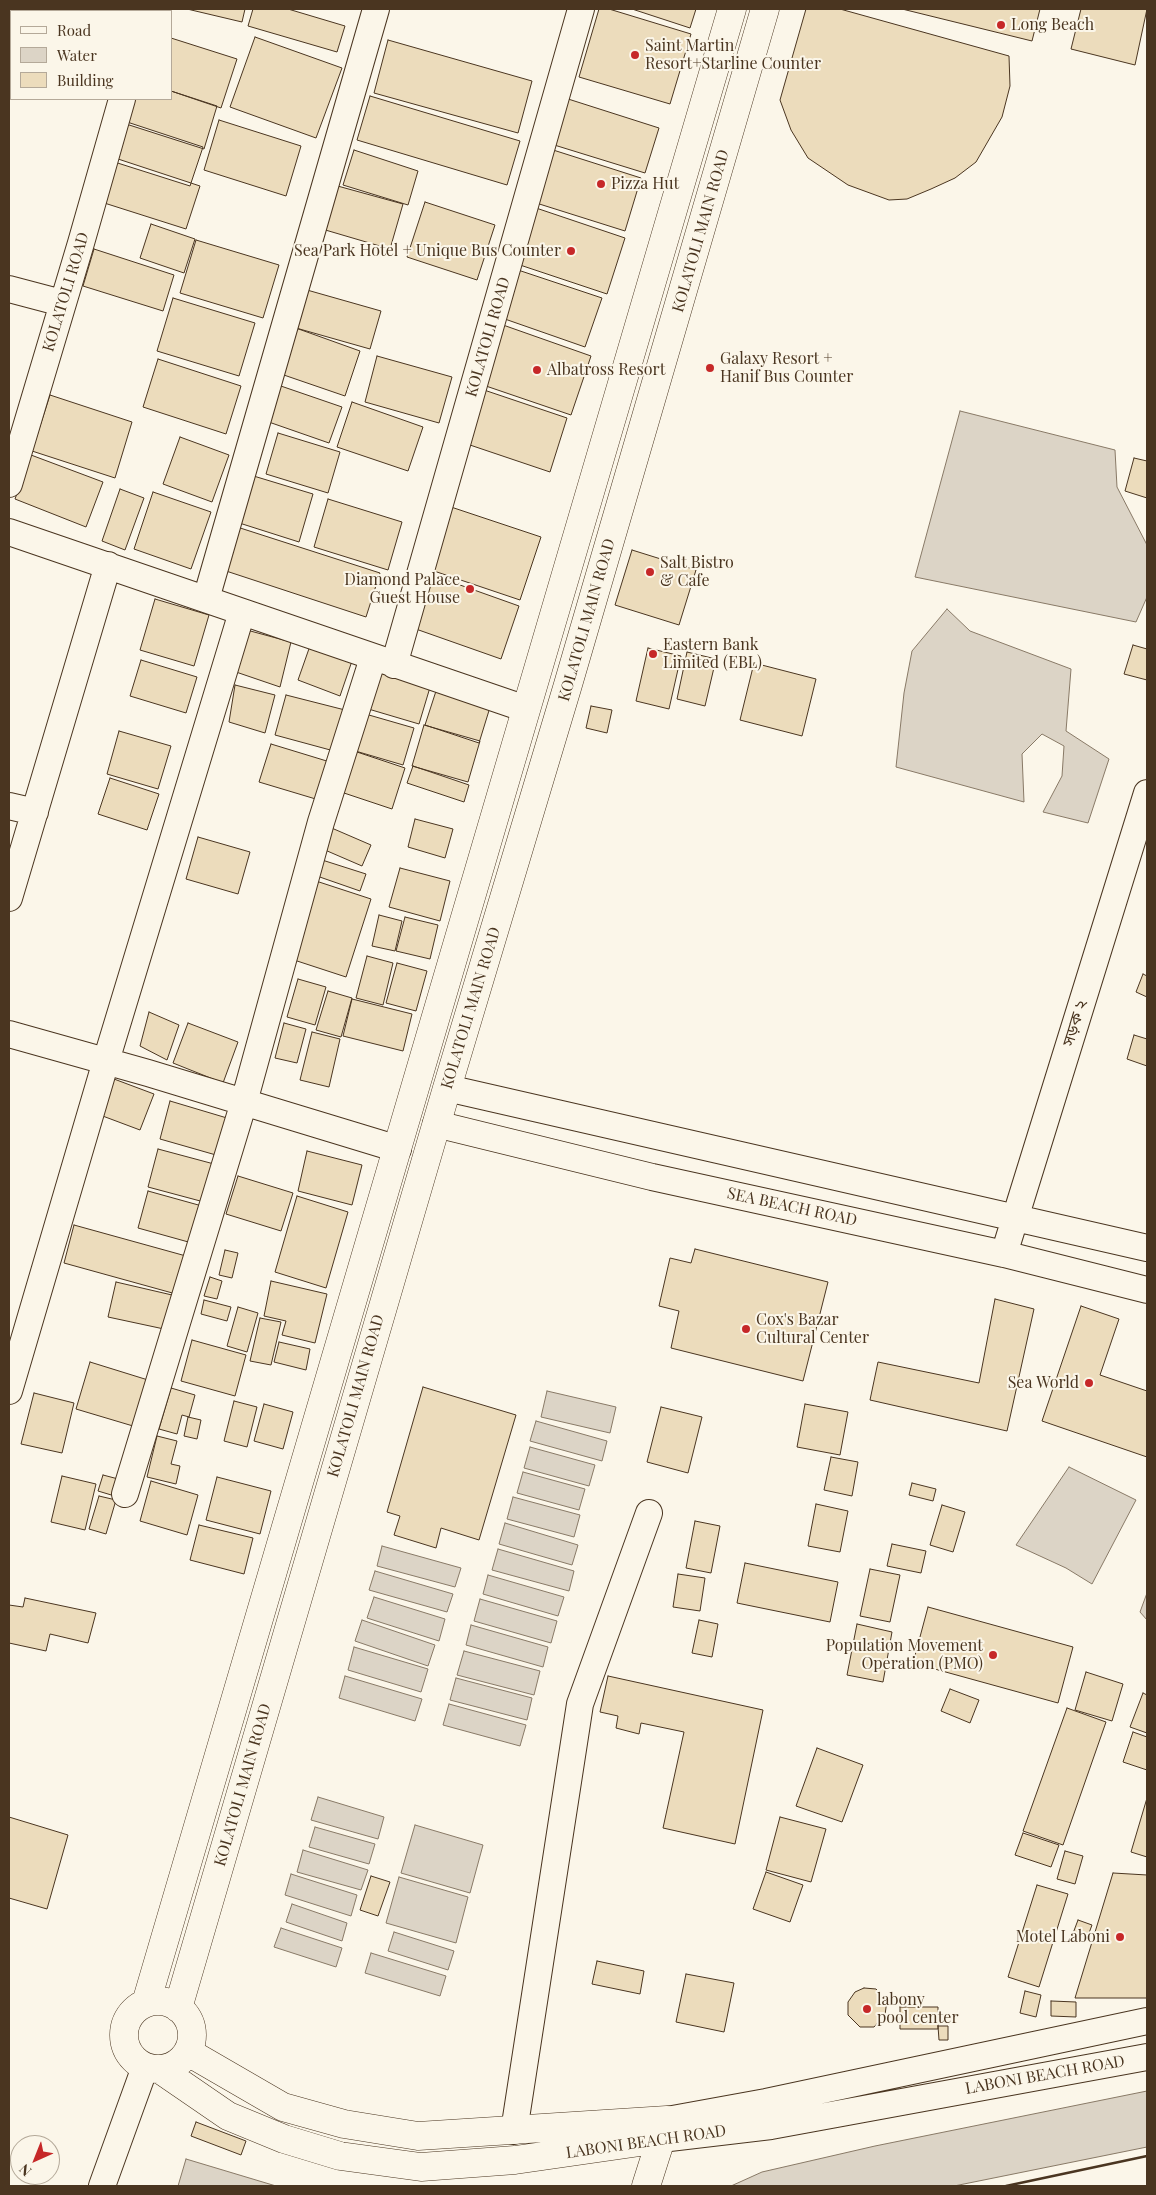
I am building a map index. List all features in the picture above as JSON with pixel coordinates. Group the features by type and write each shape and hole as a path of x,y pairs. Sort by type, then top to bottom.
{"highway":[{"name":"KOLATOLI MAIN ROAD","path":"146,2003 732,9"},
{"name":"KOLATOLI MAIN ROAD","path":"178,2008 436,1124 567,688 765,9"},
{"path":"242,1679 272,1688"},
{"path":"163,2002 178,2008 189,2020 192,2036 188,2052 177,2064 153,2068 132,2057 124,2042 125,2026 133,2012 146,2003 163,2002"},
{"name":"LABONI BEACH ROAD","path":"188,2052 283,2106 344,2124 418,2136 514,2131 664,2130"},
{"name":"LABONI BEACH ROAD","path":"153,2068 228,2116 284,2140 349,2158 421,2167 515,2160 664,2130"},
{"path":"646,2186 664,2130"}],"street":[{"path":"206,599 376,9"},
{"name":"KOLATOLI ROAD","path":"125,1494 244,1102 321,822 383,661 581,9"},
{"name":"KOLATOLI ROAD","path":"9,484 122,100"},
{"path":"9,289 62,303"},
{"path":"9,532 526,709"},
{"path":"9,898 108,565"},
{"path":"9,1391 106,1061 242,612"},
{"name":"সড়ক ২","path":"1004,1254 1014,1216 1147,793"},
{"path":"9,806 35,812"},
{"path":"9,1034 106,1061 398,1149"},
{"path":"447,1088 736,1155 1014,1216 1147,1248"},
{"name":"SEA BEACH ROAD","path":"436,1124 728,1193 1004,1254 1147,1290"},
{"path":"728,1193 736,1155"},
{"path":"514,2131 580,1704 649,1513"},
{"name":"LABONI BEACH ROAD","path":"664,2130 766,2102 1147,2021"},
{"name":"LABONI BEACH ROAD","path":"664,2130 771,2126 1147,2057"},
{"path":"102,2186 153,2068"}],"water":[{"path":"960,411 1115,450 1117,487 1147,545 1147,597 1136,622 915,577"},
{"path":"947,609 970,631 1071,669 1066,731 1109,759 1088,823 1043,812 1062,776 1064,746 1042,734 1022,754 1024,802 896,767 904,693 912,651"},
{"path":"547,1391 616,1407 610,1433 541,1417"},
{"path":"536,1421 607,1441 602,1461 530,1441"},
{"path":"530,1447 595,1465 589,1486 524,1468"},
{"path":"1069,1467 1136,1500 1092,1584 1066,1568 1016,1545"},
{"path":"523,1472 585,1489 579,1510 517,1493"},
{"path":"513,1497 580,1515 574,1537 507,1519"},
{"path":"505,1523 578,1545 572,1565 499,1544"},
{"path":"382,1546 461,1568 455,1587 377,1566"},
{"path":"498,1549 574,1571 569,1591 492,1570"},
{"path":"375,1571 453,1594 447,1612 369,1590"},
{"path":"488,1575 564,1597 558,1616 483,1594"},
{"path":"1147,1593 1147,1620 1140,1612"},
{"path":"374,1597 445,1619 439,1641 367,1618"},
{"path":"480,1599 557,1621 551,1643 474,1621"},
{"path":"362,1620 435,1645 428,1666 355,1641"},
{"path":"471,1625 548,1647 543,1667 466,1645"},
{"path":"354,1647 428,1669 421,1692 348,1670"},
{"path":"464,1651 540,1671 534,1695 457,1675"},
{"path":"345,1676 422,1699 415,1721 339,1698"},
{"path":"456,1678 532,1698 527,1720 450,1700"},
{"path":"449,1704 526,1725 520,1746 443,1725"},
{"path":"318,1797 384,1817 378,1839 311,1820"},
{"path":"415,1825 483,1845 470,1893 401,1873"},
{"path":"315,1827 375,1844 369,1864 309,1847"},
{"path":"303,1850 368,1870 361,1890 297,1872"},
{"path":"291,1874 357,1895 351,1916 285,1895"},
{"path":"399,1877 468,1897 456,1943 386,1923"},
{"path":"292,1904 347,1923 342,1941 286,1922"},
{"path":"281,1928 342,1948 336,1967 274,1947"},
{"path":"394,1932 454,1951 448,1970 388,1951"},
{"path":"371,1953 446,1976 440,1996 365,1973"},
{"path":"1147,2091 1147,2147 954,2186 731,2186 762,2172 875,2146"},
{"path":"186,2159 276,2186 178,2186"}],"building":[{"path":"187,9 245,9 242,22"},
{"path":"253,9 288,9 345,26 337,52 248,26"},
{"name":"Saint Martin Resort+Starline Counter","path":"599,9 609,9 691,34 670,104 579,77"},
{"path":"632,9 696,9 690,28"},
{"path":"806,9 840,9 1009,56 1010,86 1002,117 976,162 955,178 931,189 907,199 889,200 848,185 808,158 791,130 780,100"},
{"name":"Long Beach","path":"902,9 1040,9 1032,41"},
{"path":"1081,9 1147,9 1135,65 1071,49"},
{"path":"255,37 342,68 316,138 230,107"},
{"path":"172,38 237,59 221,108 172,91"},
{"path":"10,40 10,64 9,64"},
{"path":"388,40 532,81 518,133 374,93"},
{"path":"172,91 217,106 204,149 123,123 130,100 172,100"},
{"path":"370,96 520,141 507,185 357,140"},
{"path":"565,98 659,128 645,173 551,144"},
{"path":"118,119 203,147 190,186 105,159"},
{"path":"219,120 301,146 286,196 204,170"},
{"path":"550,149 641,178 625,231 533,202"},
{"path":"354,150 418,171 408,205 343,185"},
{"path":"112,157 200,186 186,229 98,201"},
{"path":"334,185 403,204 390,249 322,229"},
{"path":"425,202 495,225 477,280 407,257"},
{"name":"Sea Park Hotel + Unique Bus Counter","path":"536,208 625,238 607,294 517,264"},
{"path":"151,224 195,239 184,273 140,258"},
{"path":"196,240 279,265 263,318 180,293"},
{"path":"94,249 174,275 163,311 83,286"},
{"path":"518,270 602,298 585,347 502,318"},
{"path":"307,290 381,311 370,349 296,328"},
{"path":"173,298 255,323 239,376 157,351"},
{"name":"Albatross Resort","path":"503,325 591,356 571,415 483,385"},
{"path":"293,327 360,351 345,396 278,373"},
{"path":"377,356 452,377 439,423 365,402"},
{"path":"158,359 241,386 226,434 143,407"},
{"path":"275,384 342,407 329,443 263,420"},
{"path":"484,390 567,418 550,472 467,444"},
{"path":"50,395 132,422 115,478 32,451"},
{"path":"352,402 423,427 408,471 337,447"},
{"path":"278,433 340,452 328,493 266,474"},
{"path":"180,437 229,455 212,502 163,484"},
{"path":"31,455 103,482 86,527 15,499"},
{"path":"1134,458 1147,461 1147,498 1125,491"},
{"path":"247,474 313,494 299,542 233,521"},
{"path":"120,489 144,498 125,550 102,541"},
{"path":"153,492 211,512 191,569 134,549"},
{"path":"328,499 402,522 388,570 314,547"},
{"path":"451,507 541,537 520,600 431,570"},
{"path":"234,526 380,573 366,617 220,569"},
{"path":"632,550 696,570 679,625 615,605"},
{"path":"432,575 519,606 501,659 413,628"},
{"path":"155,599 209,615 194,666 140,650"},
{"path":"243,629 291,642 280,687 236,672"},
{"path":"311,643 353,658 340,696 298,680"},
{"path":"1133,645 1147,649 1147,680 1124,674"},
{"path":"648,648 681,656 669,709 636,701"},
{"path":"687,652 716,659 705,706 677,699"},
{"path":"141,660 197,677 186,713 130,696"},
{"path":"754,663 816,679 802,736 740,720"},
{"path":"376,668 431,684 419,724 365,708"},
{"path":"235,685 275,695 265,733 229,722"},
{"path":"437,688 491,704 479,743 425,725"},
{"path":"286,695 345,710 334,751 275,735"},
{"path":"591,706 612,710 607,733 586,728"},
{"path":"362,713 414,728 403,765 352,750"},
{"path":"424,725 480,741 468,782 412,766"},
{"path":"119,731 171,746 158,789 107,774"},
{"path":"271,744 330,762 319,800 259,782"},
{"path":"354,751 405,768 392,809 341,792"},
{"path":"413,766 469,785 464,802 407,783"},
{"path":"110,778 159,794 147,830 98,814"},
{"path":"415,819 453,829 445,858 408,847"},
{"path":"327,826 371,845 362,866 318,847"},
{"path":"198,837 250,852 238,894 186,879"},
{"path":"319,859 366,874 360,891 314,875"},
{"path":"400,868 450,881 440,921 389,907"},
{"path":"316,881 371,899 346,977 291,959"},
{"path":"379,915 402,921 395,951 372,946"},
{"path":"405,917 438,925 430,959 396,951"},
{"path":"367,956 393,963 383,1005 356,998"},
{"path":"397,963 427,971 416,1011 386,1003"},
{"path":"1143,974 1147,976 1147,997 1136,992"},
{"path":"298,979 326,987 315,1025 287,1017"},
{"path":"328,991 352,998 341,1037 316,1030"},
{"path":"352,999 412,1014 403,1051 343,1036"},
{"path":"149,1012 179,1025 167,1060 140,1046"},
{"path":"188,1023 238,1042 223,1083 173,1063"},
{"path":"284,1023 306,1029 297,1063 275,1058"},
{"path":"312,1032 340,1039 329,1087 300,1080"},
{"path":"1134,1035 1147,1039 1147,1066 1127,1059"},
{"path":"106,1076 154,1094 140,1130 92,1112"},
{"path":"170,1101 227,1118 216,1155 160,1139"},
{"path":"158,1149 214,1164 204,1202 148,1187"},
{"path":"307,1151 362,1165 352,1205 298,1191"},
{"path":"238,1176 293,1193 281,1231 226,1214"},
{"path":"148,1191 202,1206 192,1243 138,1228"},
{"path":"297,1196 348,1212 326,1288 275,1272"},
{"path":"74,1225 186,1256 176,1294 64,1263"},
{"name":"Cox's Bazar Cultural Center","path":"695,1249 828,1282 803,1381 671,1348 679,1311 659,1306 670,1258 691,1263"},
{"path":"225,1250 238,1253 232,1278 219,1275"},
{"path":"210,1277 222,1281 217,1299 204,1296"},
{"path":"271,1281 327,1294 315,1343 282,1335 286,1321 264,1316"},
{"path":"116,1282 172,1295 164,1329 108,1317"},
{"path":"995,1299 1034,1309 1007,1431 870,1400 878,1362 979,1383"},
{"path":"204,1300 231,1307 227,1321 201,1314"},
{"name":"Sea World","path":"1081,1306 1119,1319 1100,1375 1147,1391 1147,1457 1042,1421"},
{"path":"238,1307 258,1313 247,1352 227,1346"},
{"path":"260,1318 281,1322 271,1365 250,1361"},
{"path":"192,1340 246,1355 235,1396 181,1381"},
{"path":"279,1342 310,1349 306,1370 274,1362"},
{"path":"90,1362 148,1380 133,1426 76,1409"},
{"path":"423,1387 516,1415 479,1540 441,1528 436,1548 394,1535 400,1516 387,1512"},
{"path":"171,1388 195,1395 189,1417 182,1415 177,1434 159,1429"},
{"path":"34,1393 74,1403 62,1453 21,1444"},
{"path":"234,1401 257,1407 247,1447 224,1441"},
{"path":"264,1404 293,1412 283,1449 254,1441"},
{"path":"805,1404 848,1412 840,1455 797,1447"},
{"path":"661,1407 702,1417 688,1473 647,1462"},
{"path":"188,1417 201,1420 197,1439 184,1436"},
{"path":"157,1436 177,1441 171,1464 180,1466 176,1484 147,1477"},
{"path":"831,1457 858,1462 852,1496 824,1490"},
{"path":"103,1475 122,1480 118,1497 98,1491"},
{"path":"62,1476 96,1484 85,1530 51,1522"},
{"path":"217,1477 271,1491 260,1534 206,1520"},
{"path":"151,1481 198,1495 187,1535 140,1521"},
{"path":"912,1483 936,1489 933,1501 909,1495"},
{"path":"99,1496 116,1500 106,1534 89,1529"},
{"path":"816,1504 848,1511 840,1552 808,1546"},
{"path":"942,1505 965,1512 953,1552 930,1545"},
{"path":"695,1521 720,1526 711,1573 686,1568"},
{"path":"199,1525 253,1538 244,1574 190,1560"},
{"path":"892,1544 926,1551 921,1573 887,1566"},
{"path":"745,1563 838,1582 830,1622 737,1603"},
{"path":"870,1569 900,1575 890,1622 860,1616"},
{"path":"678,1574 705,1578 700,1611 673,1607"},
{"path":"25,1598 96,1613 88,1643 50,1634 46,1651 9,1643 9,1605 23,1607"},
{"name":"Population Movement Operation (PMO)","path":"928,1607 1073,1647 1058,1703 913,1663"},
{"path":"699,1620 718,1624 712,1657 692,1653"},
{"path":"857,1624 892,1632 883,1682 847,1675"},
{"path":"1086,1672 1123,1684 1112,1721 1075,1710"},
{"path":"608,1676 763,1710 735,1844 663,1828 684,1732 641,1723 639,1734 616,1728 618,1716 600,1712"},
{"path":"950,1689 979,1700 970,1723 941,1711"},
{"path":"1143,1693 1147,1695 1147,1733 1130,1727"},
{"path":"1067,1708 1106,1722 1063,1845 1023,1831"},
{"path":"1133,1732 1147,1737 1147,1770 1123,1762"},
{"path":"817,1748 863,1765 842,1822 796,1806"},
{"path":"1147,1798 1147,1857 1131,1852"},
{"path":"9,1817 68,1835 47,1909 9,1898"},
{"path":"780,1817 826,1829 811,1882 766,1870"},
{"path":"1023,1833 1059,1845 1051,1867 1015,1855"},
{"path":"1065,1851 1083,1856 1075,1884 1057,1879"},
{"path":"766,1872 803,1885 790,1922 753,1909"},
{"name":"Motel Laboni","path":"1113,1873 1147,1875 1147,1998 1075,1998"},
{"path":"371,1876 390,1882 378,1916 360,1910"},
{"path":"1037,1885 1068,1894 1039,1987 1008,1977"},
{"path":"1078,1920 1092,1925 1086,1941 1072,1936"},
{"path":"597,1961 644,1971 640,1994 592,1984"},
{"path":"686,1974 734,1983 724,2032 676,2022"},
{"name":"labony pool center","path":"864,1988 876,1989 887,2000 885,2015 874,2027 860,2027 848,2015 848,2002 855,1992"},
{"path":"1025,1991 1041,1995 1036,2017 1020,2013"},
{"path":"1051,2001 1076,2002 1076,2017 1051,2016"},
{"path":"900,2007 938,2007 938,2029 900,2029"},
{"path":"938,2026 948,2026 948,2040 939,2040"},
{"path":"196,2122 246,2141 241,2155 191,2136"}],"wall":[{"path":"1006,2186 1147,2156"}],"place":[{"name":"Long Beach","path":"1001,25"},
{"name":"Saint Martin Resort+Starline Counter","path":"635,55"},
{"name":"Pizza Hut","path":"601,184"},
{"name":"Sea Park Hotel + Unique Bus Counter","path":"571,251"},
{"name":"Galaxy Resort + Hanif Bus Counter","path":"710,368"},
{"name":"Albatross Resort","path":"537,370"},
{"name":"Salt Bistro & Cafe","path":"650,572"},
{"name":"Diamond Palace Guest House","path":"470,589"},
{"name":"Eastern Bank Limited (EBL)","path":"653,654"},
{"name":"Cox's Bazar Cultural Center","path":"746,1329"},
{"name":"Sea World","path":"1089,1383"},
{"name":"Population Movement Operation (PMO)","path":"993,1655"},
{"name":"Motel Laboni","path":"1120,1937"},
{"name":"labony pool center","path":"867,2009"}]}
